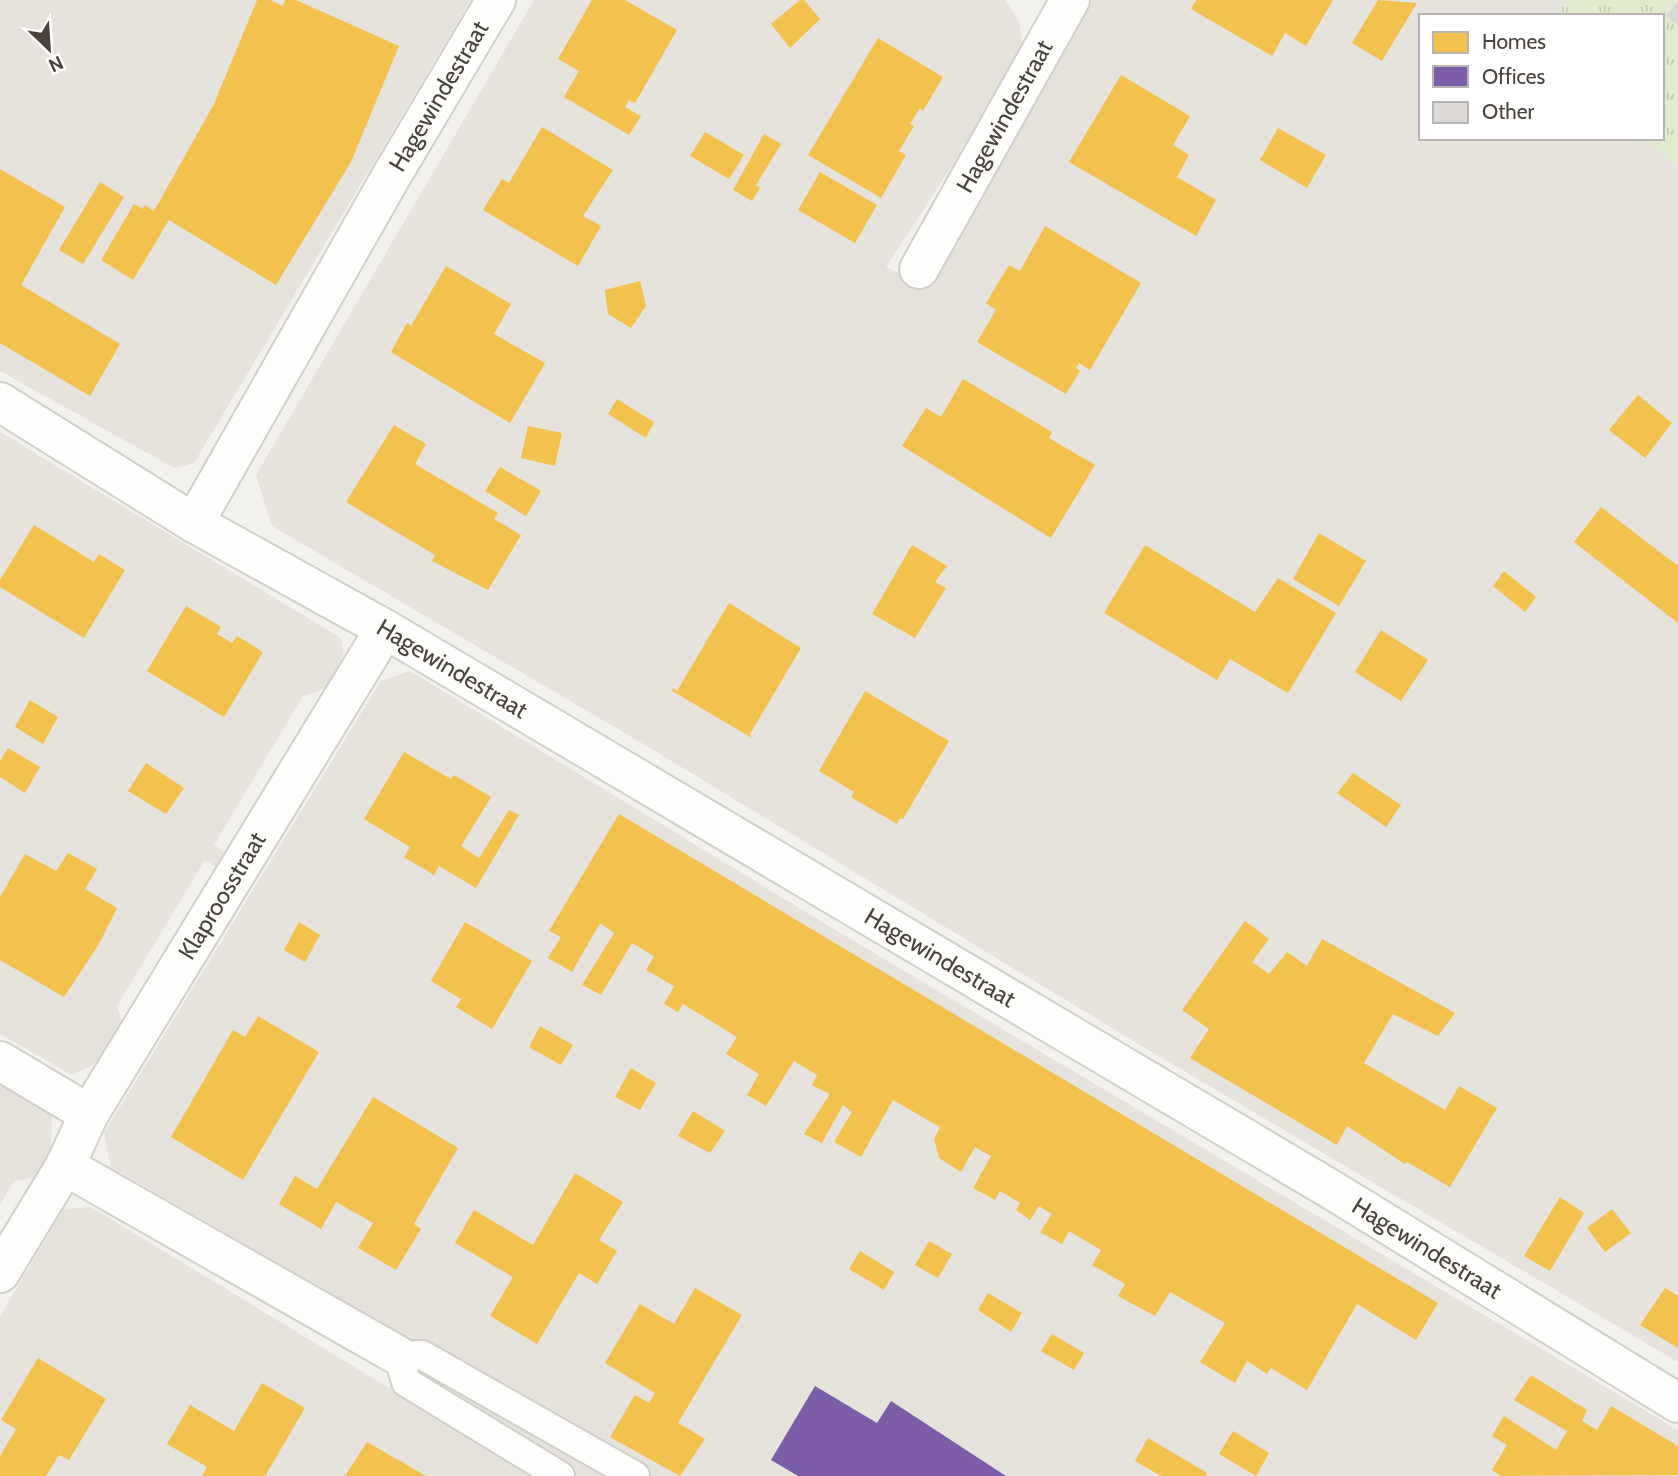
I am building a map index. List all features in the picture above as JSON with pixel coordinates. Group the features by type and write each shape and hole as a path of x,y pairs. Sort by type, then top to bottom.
{"street":[{"name":"Hagewindestraat","path":"194,523 392,175 496,0"},
{"name":"Hagewindestraat","path":"919,269 1070,0"},
{"name":"Hagewindestraat","path":"0,401 194,523 385,629 1332,1190 1678,1403"},
{"name":"Klaproosstraat","path":"0,1273 65,1166 89,1114 385,629"},
{"path":"0,1061 89,1114"},
{"path":"65,1166 399,1356"}],"lane":[{"path":"560,1476 406,1382 399,1356 422,1355 635,1476"}],"shaded area":[{"path":"0,0 471,0 194,463 174,468 0,371"},
{"path":"534,0 1005,0 1019,21 1024,56 886,267 923,285 1092,0 1567,0 1558,14 1419,14 1419,140 1643,140 1678,165 1678,1362 1150,1051 635,739 272,526 256,475"},
{"path":"0,432 341,638 344,654 325,689 303,696 214,845 226,853 218,868 205,860 117,1006 124,1028 105,1058 72,1075 0,1034"},
{"path":"410,671 832,928 1678,1430 1678,1476 0,1476 0,1316 64,1209 91,1207 389,1388 417,1343 111,1167 104,1133 381,681"},
{"path":"0,1078 52,1108 51,1150 33,1178 14,1181 0,1205"}],"green space":[{"path":"1567,0 1678,0 1678,165 1643,140 1664,140 1664,14 1558,14"}],"building: Homes":[{"path":"257,0 270,0 283,6 285,0 296,0 399,46 351,162 276,285 169,220 133,280 101,260 134,204 143,209 145,205 154,211 214,104"},
{"path":"592,0 625,0 677,30 635,103 629,100 625,107 641,116 629,135 564,97 579,71 558,59"},
{"path":"800,0 804,0 820,19 790,48 771,24"},
{"path":"1196,0 1333,0 1306,46 1285,33 1272,56 1191,9"},
{"path":"1378,0 1417,3 1382,61 1352,43"},
{"path":"878,38 943,77 923,111 920,108 910,124 914,126 899,151 906,155 881,198 808,155"},
{"path":"1121,75 1190,116 1173,145 1189,155 1177,177 1216,200 1196,236 1069,162"},
{"path":"542,127 613,170 583,216 601,226 578,266 483,210 502,179 509,183"},
{"path":"1278,128 1326,155 1307,188 1260,160"},
{"path":"705,132 744,155 729,179 690,156"},
{"path":"764,134 781,144 756,185 760,188 752,201 733,190"},
{"path":"0,169 65,207 21,285 120,344 90,396 0,343"},
{"path":"820,172 877,205 855,243 798,210"},
{"path":"100,182 124,197 83,264 59,250"},
{"path":"1045,226 1141,283 1090,370 1079,363 1076,368 1080,371 1066,394 977,342 996,310 986,303 1009,265 1020,271"},
{"path":"446,266 511,304 494,334 545,363 510,423 391,352 407,323 411,326"},
{"path":"640,281 646,306 631,328 608,314 605,290"},
{"path":"963,379 1052,432 1049,438 1095,465 1051,538 902,446 926,408 941,417"},
{"path":"1638,395 1672,423 1645,458 1609,430"},
{"path":"617,399 654,422 646,438 608,414"},
{"path":"394,425 426,444 415,464 498,513 494,519 521,535 488,590 432,561 435,555 346,502"},
{"path":"528,426 562,433 555,466 521,458"},
{"path":"500,467 541,491 526,516 485,491"},
{"path":"1601,507 1678,566 1678,623 1574,542"},
{"path":"34,525 94,562 99,554 125,570 84,638 0,587 0,580"},
{"path":"1319,533 1366,561 1339,606 1293,579"},
{"path":"912,545 947,566 935,582 946,588 915,638 872,614"},
{"path":"1145,545 1255,612 1278,578 1336,613 1288,693 1230,659 1217,680 1104,613"},
{"path":"1504,571 1536,597 1525,612 1493,586"},
{"path":"729,603 801,648 750,734 752,738 672,691 673,688 677,691"},
{"path":"186,606 221,627 217,634 232,643 237,636 263,652 224,717 147,671"},
{"path":"1381,630 1428,660 1401,701 1355,672"},
{"path":"865,691 949,741 903,819 900,818 897,824 851,797 854,792 819,771"},
{"path":"30,700 58,717 43,744 15,727"},
{"path":"8,748 40,767 25,793 0,777 0,761"},
{"path":"404,752 451,779 454,775 491,797 461,846 479,858 509,810 519,815 476,888 439,866 434,875 404,857 410,847 364,819"},
{"path":"146,763 184,788 166,814 128,791"},
{"path":"1353,773 1401,805 1386,827 1337,793"},
{"path":"619,814 1438,1303 1416,1340 1357,1304 1307,1390 1271,1368 1267,1374 1247,1361 1235,1383 1200,1362 1225,1323 1170,1292 1155,1316 1118,1296 1125,1284 1092,1265 1101,1250 1069,1231 1062,1244 1040,1232 1052,1214 1039,1206 1030,1220 1016,1210 1020,1203 1000,1191 995,1200 973,1188 991,1156 975,1147 961,1172 939,1158 934,1139 940,1127 893,1100 861,1157 834,1142 852,1112 843,1105 822,1143 804,1134 830,1094 812,1085 817,1075 794,1061 766,1106 747,1095 759,1074 726,1054 737,1037 683,1004 678,1012 664,1004 674,986 646,970 654,956 632,943 601,995 582,985 614,933 600,923 572,972 548,958 561,937 549,931"},
{"path":"68,853 97,869 85,889 117,908 99,944 64,997 0,960 0,897 25,854 56,871"},
{"path":"1245,921 1269,939 1252,962 1269,974 1287,952 1307,966 1322,939 1455,1013 1438,1036 1393,1014 1364,1063 1445,1110 1459,1086 1497,1108 1450,1187 1407,1162 1405,1164 1347,1126 1337,1145 1190,1058 1209,1029 1182,1010"},
{"path":"299,922 320,935 305,962 284,950"},
{"path":"465,922 532,961 492,1029 456,1007 461,999 431,981"},
{"path":"258,1016 319,1052 243,1180 171,1137 233,1030 245,1037"},
{"path":"540,1026 573,1045 561,1065 529,1047"},
{"path":"631,1068 656,1083 640,1110 615,1097"},
{"path":"373,1097 458,1148 414,1224 421,1229 396,1270 358,1248 373,1223 336,1202 321,1229 279,1204 295,1176 317,1189"},
{"path":"693,1111 725,1131 710,1153 678,1136"},
{"path":"575,1173 623,1202 599,1240 617,1251 597,1284 579,1273 537,1344 490,1316 513,1277 455,1243 474,1210 533,1245"},
{"path":"1560,1197 1584,1213 1550,1271 1524,1256"},
{"path":"1612,1209 1631,1233 1605,1252 1587,1228"},
{"path":"929,1241 952,1254 938,1278 915,1265"},
{"path":"860,1251 894,1272 884,1290 849,1269"},
{"path":"695,1288 742,1315 678,1423 705,1439 680,1476 610,1437 635,1395 649,1403 655,1393 605,1363 640,1304 674,1324"},
{"path":"1665,1288 1678,1296 1678,1348 1640,1325"},
{"path":"988,1293 1022,1313 1011,1332 978,1310"},
{"path":"1052,1334 1084,1353 1074,1370 1041,1351"},
{"path":"38,1358 106,1399 69,1460 59,1455 46,1476 0,1476 0,1456 16,1429 1,1420"},
{"path":"1531,1375 1587,1410 1582,1421 1597,1430 1611,1406 1678,1446 1678,1475 1501,1476 1492,1470 1507,1445 1492,1436 1504,1416 1556,1450 1567,1431 1514,1400"},
{"path":"262,1383 305,1408 265,1476 202,1476 207,1467 167,1444 190,1405 234,1431"},
{"path":"1233,1431 1269,1453 1256,1476 1219,1454"},
{"path":"1148,1438 1207,1473 1206,1476 1161,1476 1135,1461"},
{"path":"367,1442 426,1476 345,1476"}],"building: Offices":[{"path":"815,1386 877,1423 891,1401 1006,1476 798,1476 771,1460"}],"building: Other":[{"path":"1678,1 1678,25 1666,16"}]}
